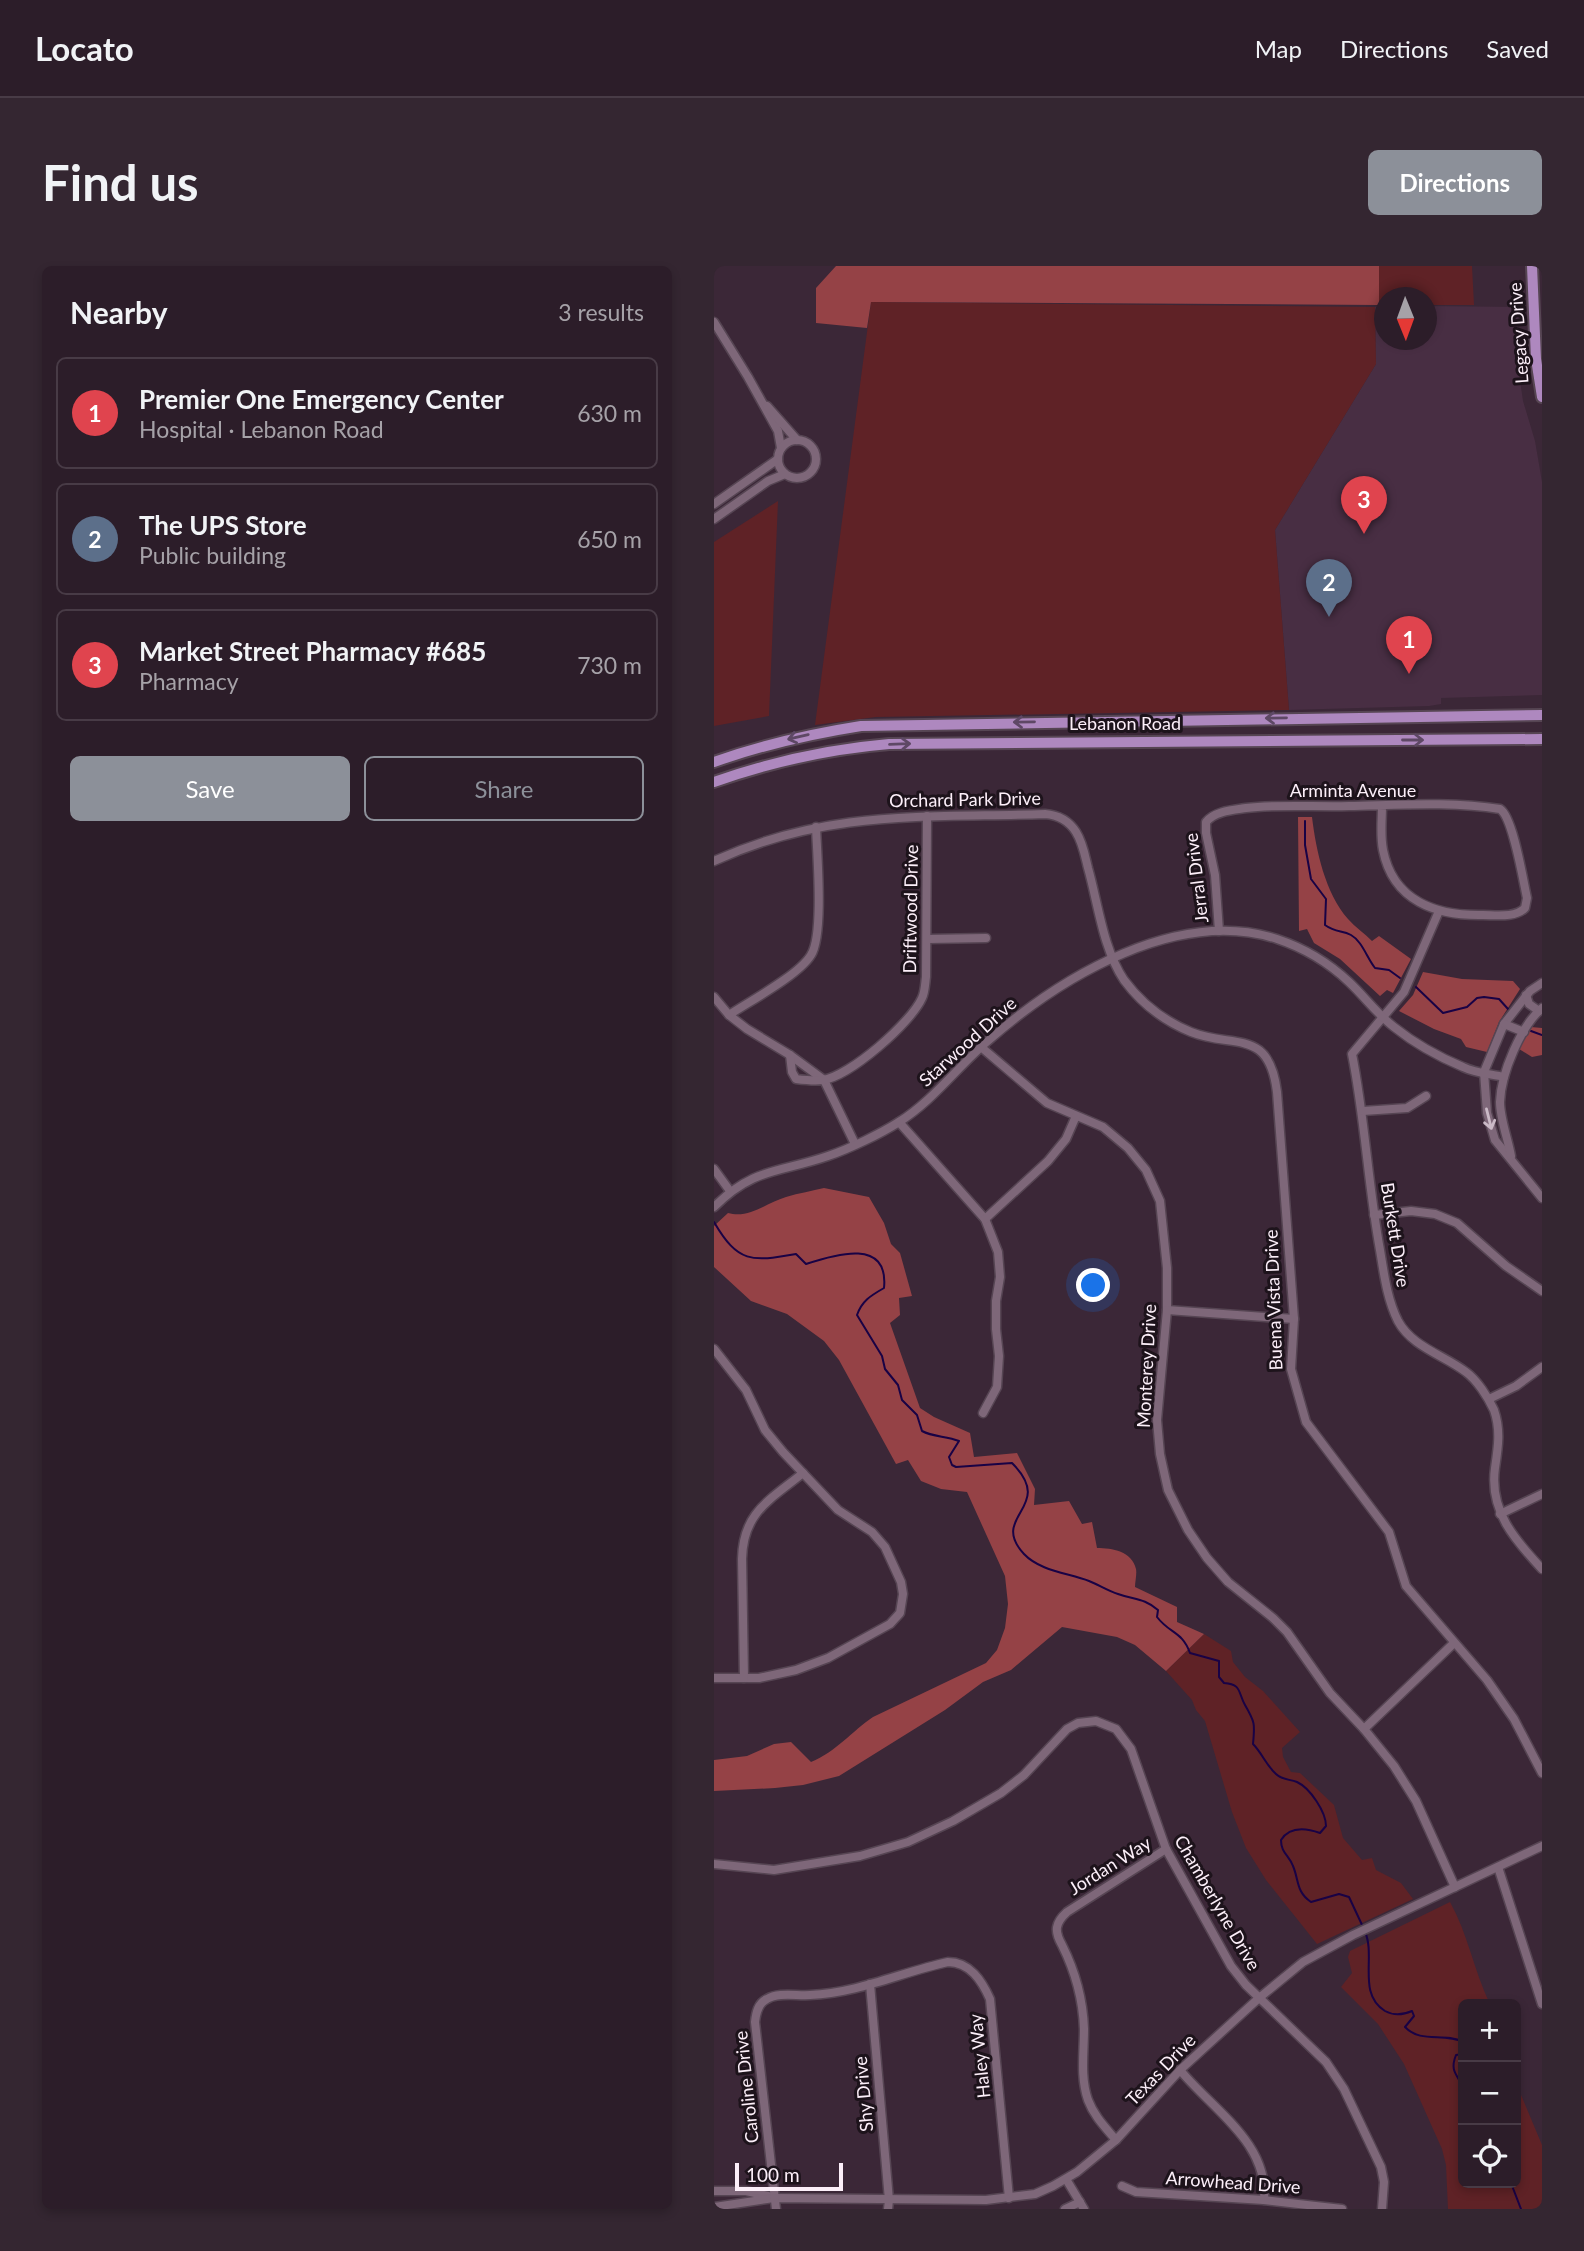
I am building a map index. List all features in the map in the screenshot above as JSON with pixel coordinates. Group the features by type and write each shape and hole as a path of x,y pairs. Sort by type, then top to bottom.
{"main road":[{"name":"Legacy Drive","path":"1532,266 1536,359 1542,397"},
{"name":"Lebanon Road","path":"714,762 768,744 861,726 1542,715"},
{"path":"1344,717 1345,740"},
{"name":"Lebanon Road","path":"714,782 802,756 889,744 1542,739"}],"street":[{"path":"714,322 778,431 781,448 778,460 785,474"},
{"path":"762,403 769,407 797,440"},
{"path":"714,519 768,481 785,474 801,477 807,475 814,466 816,460 808,444 797,440 781,448"},
{"path":"714,504 778,460"},
{"path":"1382,806 1382,844 1391,872 1410,895 1438,911"},
{"name":"Arminta Avenue","path":"1206,822 1217,814 1257,807 1485,807 1503,810 1510,826 1526,895 1526,906 1521,912 1512,914 1460,916 1438,911"},
{"name":"Orchard Park Drive","path":"714,861 764,842 816,827 871,818 1055,815 1069,824 1081,841 1113,959 1136,995 1162,1016 1196,1034 1239,1041 1255,1048"},
{"name":"Driftwood Drive","path":"824,1080 852,1066 875,1050 915,1011 923,996 928,939 927,816"},
{"name":"Jerral Drive","path":"1206,822 1215,876 1219,931"},
{"path":"729,1015 789,976 811,956 817,932 816,827"},
{"name":"Burkett Drive","path":"1438,911 1409,985 1352,1055 1363,1111 1374,1214 1388,1294 1399,1324 1418,1343 1468,1373 1489,1399 1498,1427 1494,1480 1500,1514 1513,1537 1542,1569"},
{"name":"Starwood Drive","path":"716,1205 730,1191 750,1178 830,1155 899,1122 953,1077 981,1047 1039,1001 1113,959 1178,936 1219,931 1266,936 1293,945 1316,957 1350,983 1383,1018 1416,1042 1465,1069 1504,1077"},
{"path":"928,939 986,938"},
{"path":"1542,983 1527,995 1504,1024 1484,1072 1487,1113 1495,1140 1542,1198"},
{"path":"1512,1159 1500,1104 1504,1077 1524,1032 1540,1009 1529,1004 1527,995"},
{"path":"714,997 729,1015 747,1029 824,1080 855,1144"},
{"path":"1504,1024 1524,1032"},
{"name":"Monterey Drive","path":"981,1047 1048,1103 1103,1127 1128,1148 1146,1170 1160,1201 1167,1268 1167,1310 1157,1420 1160,1454 1168,1490 1188,1530 1208,1558 1228,1581 1287,1632 1330,1693 1364,1729 1405,1782 1455,1887"},
{"name":"Buena Vista Drive","path":"1255,1048 1268,1061 1276,1083 1294,1319 1291,1369 1306,1422 1389,1532 1406,1586 1487,1680 1514,1719 1542,1773"},
{"path":"790,1055 792,1072 796,1079 824,1080"},
{"path":"1363,1111 1407,1108 1426,1096"},
{"path":"985,1219 1048,1161 1066,1139 1076,1116"},
{"path":"899,1122 985,1219 998,1252 1000,1277 996,1301 999,1356 997,1387 983,1413"},
{"path":"714,1169 730,1191"},
{"path":"1374,1214 1411,1211 1435,1214 1457,1223 1506,1266 1542,1291"},
{"path":"1167,1310 1294,1319"},
{"path":"714,1349 746,1391 765,1430 838,1510 872,1532 885,1547 901,1582 903,1594 900,1613 890,1624 828,1657 796,1670 758,1678 714,1678"},
{"path":"1489,1399 1516,1386 1542,1367"},
{"path":"744,1678 742,1542 746,1528 751,1518 803,1473"},
{"path":"1500,1514 1542,1494"},
{"path":"1364,1729 1454,1643"},
{"name":"Chamberlyne Drive","path":"714,1864 774,1870 860,1856 908,1842 953,1821 1001,1793 1024,1775 1067,1729 1088,1721 1096,1721 1116,1729 1131,1749 1166,1849 1231,1966 1259,1998 1326,2062 1345,2089 1381,2167 1384,2182 1382,2209"},
{"name":"Texas Drive","path":"714,2191 746,2191 774,2198 889,2204 986,2200 1034,2194 1066,2179 1116,2140 1180,2070 1303,1962 1353,1935 1542,1846"},
{"name":"Jordan Way","path":"1116,2140 1096,2115 1084,2084 1084,2028 1080,1992 1057,1936 1056,1927 1067,1912 1166,1849"},
{"path":"1498,1867 1542,2004"},
{"name":"Haley Way","path":"759,2005 775,1996 812,1996 870,1984 928,1966 957,1962 971,1970 985,1987 990,1999 1010,2198"},
{"name":"Shy Drive","path":"870,1984 889,2204"},
{"name":"Caroline Drive","path":"759,2005 755,2022 776,2209"},
{"path":"1180,2070 1236,2128 1258,2158 1266,2185 1264,2200"},
{"path":"1065,2209 1082,2206 1066,2179"},
{"name":"Arrowhead Drive","path":"1122,2186 1136,2192 1264,2200 1342,2209"},
{"name":"Texas Drive","path":"714,2207 774,2198"}],"shaded area":[{"path":"836,266 1379,266 1379,287 1374,287 1374,305 871,302 867,328 816,323 816,288"},
{"path":"1379,266 1472,266 1474,305 1437,305 1437,287 1379,287"},
{"path":"871,302 1374,307 1376,364 1275,530 1289,710 876,717 815,725"},
{"path":"1437,306 1517,307 1518,366 1523,401 1535,441 1542,482 1542,695 1441,698 1441,704 1429,706 1289,710 1275,530 1376,364 1376,350 1437,350"},
{"path":"778,501 769,716 714,726 714,542"},
{"path":"1298,817 1312,817 1319,857 1340,909 1372,941 1379,936 1411,959 1393,993 1387,990 1380,996 1340,959 1314,943 1307,929 1299,931"},
{"path":"1423,972 1462,979 1513,981 1520,989 1499,1022 1487,1052 1466,1047 1461,1039 1399,1011 1413,995"},
{"path":"1531,1027 1542,1028 1542,1055 1532,1057 1519,1049"},
{"path":"824,1188 869,1197 884,1223 891,1244 900,1253 912,1296 899,1298 900,1315 890,1323 920,1408 970,1433 974,1457 1017,1453 1035,1489 1034,1505 1069,1501 1082,1524 1092,1522 1097,1548 1126,1554 1134,1563 1135,1587 1177,1607 1177,1622 1204,1634 1166,1671 1135,1645 1117,1637 1062,1627 1011,1670 983,1682 945,1710 839,1776 803,1785 714,1791 714,1760 747,1756 774,1744 791,1742 811,1762 828,1753 873,1717 986,1663 997,1650 1005,1628 1008,1604 1005,1576 967,1492 941,1489 921,1481 908,1460 896,1464 839,1360 824,1341 787,1314 751,1301 714,1267 714,1226 728,1213 743,1214 786,1197"},
{"path":"1204,1634 1231,1651 1233,1662 1245,1677 1263,1691 1300,1732 1282,1748 1283,1757 1291,1772 1300,1773 1334,1805 1343,1838 1362,1860 1372,1858 1376,1870 1401,1883 1413,1899 1317,1944 1266,1880 1246,1848 1232,1812 1205,1721 1192,1700 1166,1671"},
{"path":"1450,1902 1488,1999 1458,1999 1458,2188 1521,2188 1521,2095 1542,2145 1542,2209 1448,2209 1446,2165 1442,2149 1404,2064 1378,2024 1341,1987 1352,1973 1348,1957 1350,1951"}],"waterway":[{"path":"1305,821 1305,845 1311,879 1326,899 1325,925 1351,935 1361,945 1375,968 1389,970 1400,978"},
{"path":"1416,987 1443,1013 1467,1007 1477,998 1484,997 1499,999 1508,1009"},
{"path":"1531,1031 1542,1035"},
{"path":"714,1222 731,1245 747,1256 768,1258 796,1254 806,1264 832,1256 858,1253 878,1262 883,1272 884,1288 867,1299 857,1315 882,1356 885,1369 898,1385 902,1400 917,1415 922,1431 959,1441 949,1457 952,1465 956,1467 1012,1463 1024,1478 1028,1491 1013,1530 1015,1541 1031,1560 1114,1593 1148,1603 1158,1610 1157,1617 1183,1640 1190,1653 1219,1661 1219,1677 1224,1683 1237,1687 1252,1720 1253,1744 1278,1776 1297,1782 1307,1789 1323,1814 1326,1826 1320,1833 1299,1829 1289,1832 1281,1840 1300,1890 1311,1902 1339,1894 1349,1897 1363,1927"},
{"path":"1365,1932 1369,1952 1369,1985 1377,2004 1392,2014 1412,2011 1414,2016 1405,2027 1411,2032 1425,2037 1458,2040"},
{"path":"1458,2055 1454,2062 1454,2071 1458,2078"},
{"path":"1513,2188 1521,2209"}],"place":[{"name":"Market Street Pharmacy #685","path":"1364,534"},
{"name":"The UPS Store","path":"1329,617"},
{"name":"Premier One Emergency Center","path":"1409,674"}]}
